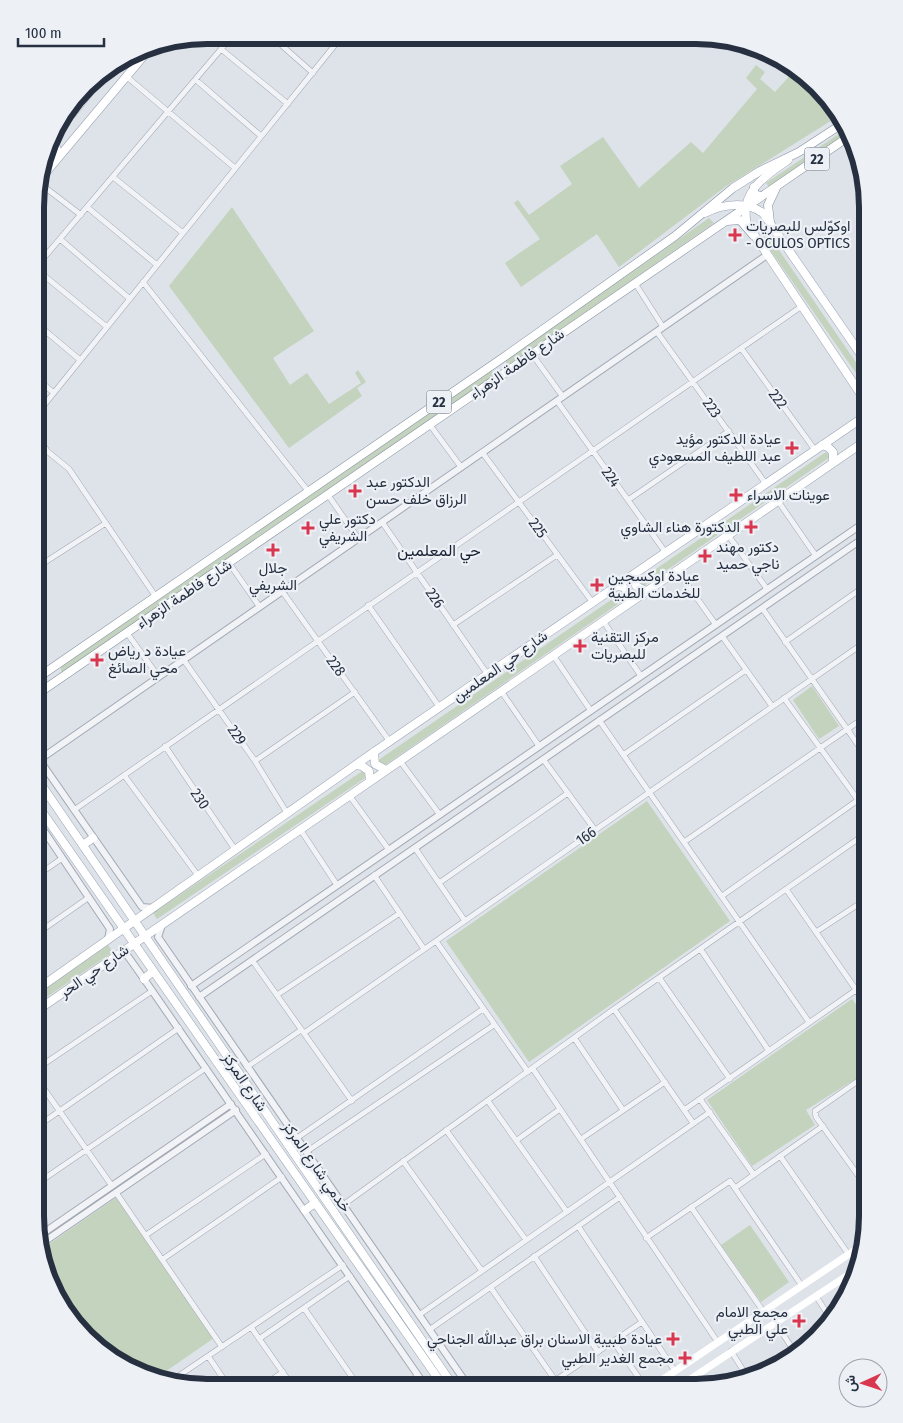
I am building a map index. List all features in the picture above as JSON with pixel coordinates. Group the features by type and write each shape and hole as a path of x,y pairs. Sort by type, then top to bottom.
{"main road":[{"path":"48,169 143,57"},
{"name":"شارع فاطمة الزهراء","path":"44,673 504,357 675,236 741,183 799,152 838,127"},
{"path":"59,138 61,141 70,143"},
{"name":"شارع فاطمة الزهراء","path":"44,690 845,139"},
{"path":"55,146 59,156"},
{"path":"799,152 773,170 754,187 747,206 746,219 753,235 859,392"},
{"path":"770,222 769,202 774,190 783,182"},
{"path":"754,187 755,195 761,196"},
{"path":"695,219 716,208 747,206 762,212 859,352"},
{"path":"746,219 751,211 762,212"},
{"path":"721,224 729,220 738,220 753,235"},
{"path":"504,357 505,364 511,368"},
{"path":"489,367 495,371 496,379"},
{"name":"شارع حي المعلمين","path":"135,922 374,752 859,420"},
{"path":"822,445 830,448 833,452 833,463"},
{"name":"شارع حي المعلمين","path":"153,930 859,445"},
{"path":"635,574 636,586 646,591"},
{"path":"618,586 623,587 629,593 628,604"},
{"path":"56,665 58,672 63,676"},
{"path":"44,675 49,679 50,686"},
{"path":"374,752 375,764 386,770"},
{"path":"357,765 369,771 370,781"},
{"name":"شارع المركز","path":"44,789 449,1379"},
{"name":"شارع المركز","path":"44,815 123,931 438,1379"},
{"path":"50,842 58,836"},
{"path":"82,845 93,838"},
{"name":"شارع حي الحر","path":"44,985 135,922"},
{"name":"شارع حي الحر","path":"44,1006 153,930"},
{"path":"163,962 171,956"},
{"path":"144,979 152,972"},
{"path":"310,1177 319,1171"},
{"path":"305,1210 315,1204"},
{"path":"662,1379 855,1250"},
{"path":"693,1379 730,1351 848,1275"}],"street":[{"path":"44,259 225,44"},
{"path":"280,44 313,73"},
{"path":"44,405 336,44"},
{"path":"221,49 288,104"},
{"path":"127,77 236,168"},
{"path":"196,80 261,136"},
{"path":"113,177 183,233"},
{"path":"45,187 81,214"},
{"path":"87,207 157,265"},
{"path":"60,240 130,299"},
{"path":"44,753 767,256"},
{"path":"44,275 107,327"},
{"path":"143,282 308,492"},
{"path":"635,283 663,327"},
{"path":"74,810 218,708 802,306"},
{"path":"44,330 80,360"},
{"name":"223","path":"657,332 766,484"},
{"name":"222","path":"741,348 815,450"},
{"name":"224","path":"532,354 593,450 666,553"},
{"path":"44,385 54,393"},
{"path":"430,425 461,467"},
{"path":"628,500 729,431"},
{"path":"46,449 69,469 156,597"},
{"name":"225","path":"482,452 593,603"},
{"path":"328,495 358,538"},
{"path":"778,501 816,556"},
{"name":"226","path":"382,522 488,675"},
{"path":"44,563 106,523"},
{"path":"191,986 859,526"},
{"path":"728,535 767,589"},
{"path":"199,997 859,541"},
{"path":"453,625 557,555"},
{"path":"229,563 259,606"},
{"path":"677,570 716,624"},
{"path":"785,642 859,590"},
{"name":"228","path":"282,591 390,742"},
{"path":"368,605 440,708"},
{"path":"742,607 742,615 749,617"},
{"path":"762,608 859,747"},
{"path":"729,616 736,618 736,626"},
{"path":"603,621 641,676"},
{"path":"127,633 158,676"},
{"path":"722,636 772,706"},
{"name":"166","path":"247,1067 436,941 859,646"},
{"path":"554,655 591,711"},
{"name":"229","path":"183,659 255,761 287,813"},
{"path":"623,755 746,670"},
{"path":"501,691 539,746"},
{"path":"255,761 355,692"},
{"path":"722,896 858,800 784,698"},
{"path":"599,720 810,1022"},
{"path":"684,842 859,721"},
{"path":"575,722 575,730 583,731"},
{"path":"562,730 570,733 569,741"},
{"name":"230","path":"164,746 236,851"},
{"path":"543,759 595,830"},
{"path":"400,761 440,815"},
{"path":"44,768 142,906 152,908 158,906"},
{"path":"124,775 199,877"},
{"path":"439,884 568,793"},
{"path":"349,795 389,850"},
{"path":"300,829 337,885"},
{"path":"44,832 110,929 106,942"},
{"path":"342,1205 614,1009 660,979 859,838"},
{"path":"415,848 465,921"},
{"path":"44,871 61,859"},
{"path":"374,876 424,949"},
{"path":"786,889 859,994"},
{"path":"44,929 88,898"},
{"path":"816,932 859,903"},
{"path":"310,904 310,912 318,914"},
{"path":"296,914 300,913 305,916 303,925"},
{"path":"277,995 400,913"},
{"name":"خدمي شارع المركز","path":"166,922 160,927 158,938 463,1379"},
{"path":"436,941 494,1025 560,1108 717,1341"},
{"path":"701,950 769,1051"},
{"path":"116,956 127,955 343,1265 420,1379"},
{"path":"252,960 352,1101"},
{"path":"209,974 206,978 207,983 217,984"},
{"path":"660,979 730,1078"},
{"path":"684,1110 856,990"},
{"path":"44,1064 152,991"},
{"path":"297,1138 483,1009"},
{"path":"614,1009 694,1123"},
{"path":"306,1152 494,1025"},
{"path":"44,1122 179,1028"},
{"path":"574,1039 623,1110"},
{"path":"44,1179 206,1068"},
{"path":"858,1081 815,1111 816,1116 859,1177"},
{"path":"581,1139 665,1082"},
{"path":"44,1089 112,1186"},
{"path":"700,1099 754,1175"},
{"path":"488,1101 518,1140 567,1212"},
{"path":"45,1232 231,1104"},
{"path":"518,1140 560,1108"},
{"path":"46,1241 117,1194 236,1110"},
{"path":"419,1315 710,1112"},
{"path":"735,1188 823,1126"},
{"path":"446,1130 526,1240"},
{"path":"146,1236 266,1154"},
{"path":"780,1156 849,1255"},
{"path":"403,1161 482,1271"},
{"path":"163,1259 282,1177"},
{"path":"646,1238 730,1181 802,1286"},
{"path":"117,1194 222,1347"},
{"path":"429,1330 620,1197"},
{"path":"692,1207 763,1311"},
{"path":"578,1226 675,1371"},
{"path":"534,1256 598,1352"},
{"path":"178,1376 343,1265"},
{"path":"259,1339 350,1276"},
{"path":"491,1288 554,1379"},
{"path":"816,1296 827,1313"},
{"path":"304,1308 353,1379"},
{"path":"557,1379 642,1322"},
{"path":"775,1322 792,1348"},
{"path":"251,1327 287,1379"},
{"path":"613,1341 641,1379"},
{"path":"730,1351 744,1372"},
{"path":"208,1356 224,1379"},
{"path":"272,1379 282,1372"},
{"path":"413,1379 418,1376"}],"green space":[{"path":"756,65 765,72 760,79 775,92 791,74 811,92 833,119 725,187 619,267 597,234 521,287 505,263 540,239 514,203 518,200 529,215 572,184 560,166 603,137 639,188 691,142 703,153 757,89 746,78"},
{"path":"841,132 843,136 769,187 766,183"},
{"path":"232,207 314,331 273,358 290,385 307,373 329,404 361,383 355,373 358,370 366,382 357,388 362,396 289,448 169,286"},
{"path":"709,218 714,223 510,365 506,364 506,360"},
{"path":"768,234 859,367 859,377 762,238"},
{"path":"491,371 494,372 494,376 63,672 61,671 61,667"},
{"path":"826,452 830,457 641,588 637,582"},
{"path":"624,591 628,597 381,768 377,761"},
{"path":"812,686 839,726 819,739 793,700"},
{"path":"364,770 368,776 157,919 153,913"},
{"path":"647,801 730,921 529,1062 446,941"},
{"path":"108,945 113,952 44,999 44,990"},
{"path":"852,999 859,1009 859,1077 806,1110 815,1125 752,1166 707,1100"},
{"path":"117,1197 214,1338 163,1373 144,1367 125,1357 108,1346 77,1315 56,1279 47,1246"},
{"path":"750,1225 789,1282 761,1302 721,1245"}],"place":[{"name":"اوكوّلس للبصريات - OCULOS OPTICS","path":"735,235"},
{"name":"عيادة الدكتور مؤيد عبد اللطيف المسعودي","path":"792,448"},
{"name":"الدكتور عبد الرزاق خلف حسن","path":"355,491"},
{"name":"عوينات الاسراء","path":"736,495"},
{"name":"الدكتورة هناء الشاوي","path":"751,527"},
{"name":"دكتور علي الشريفي","path":"308,528"},
{"name":"جلال الشريفي","path":"273,550"},
{"name":"دكتور مهند ناجي حميد","path":"705,556"},
{"name":"عيادة اوكسجين للخدمات الطبية","path":"597,585"},
{"name":"مركز التقنية للبصريات","path":"580,646"},
{"name":"عيادة د رياض محي الصائغ","path":"97,660"},
{"name":"مجمع الامام علي الطبي","path":"799,1321"},
{"name":"عيادة طبيبة الاسنان براق عبدالله الجناحي","path":"673,1339"},
{"name":"مجمع الغدير الطبي","path":"685,1358"}],"district":[{"name":"حي المعلمين","path":"439,550"}]}
